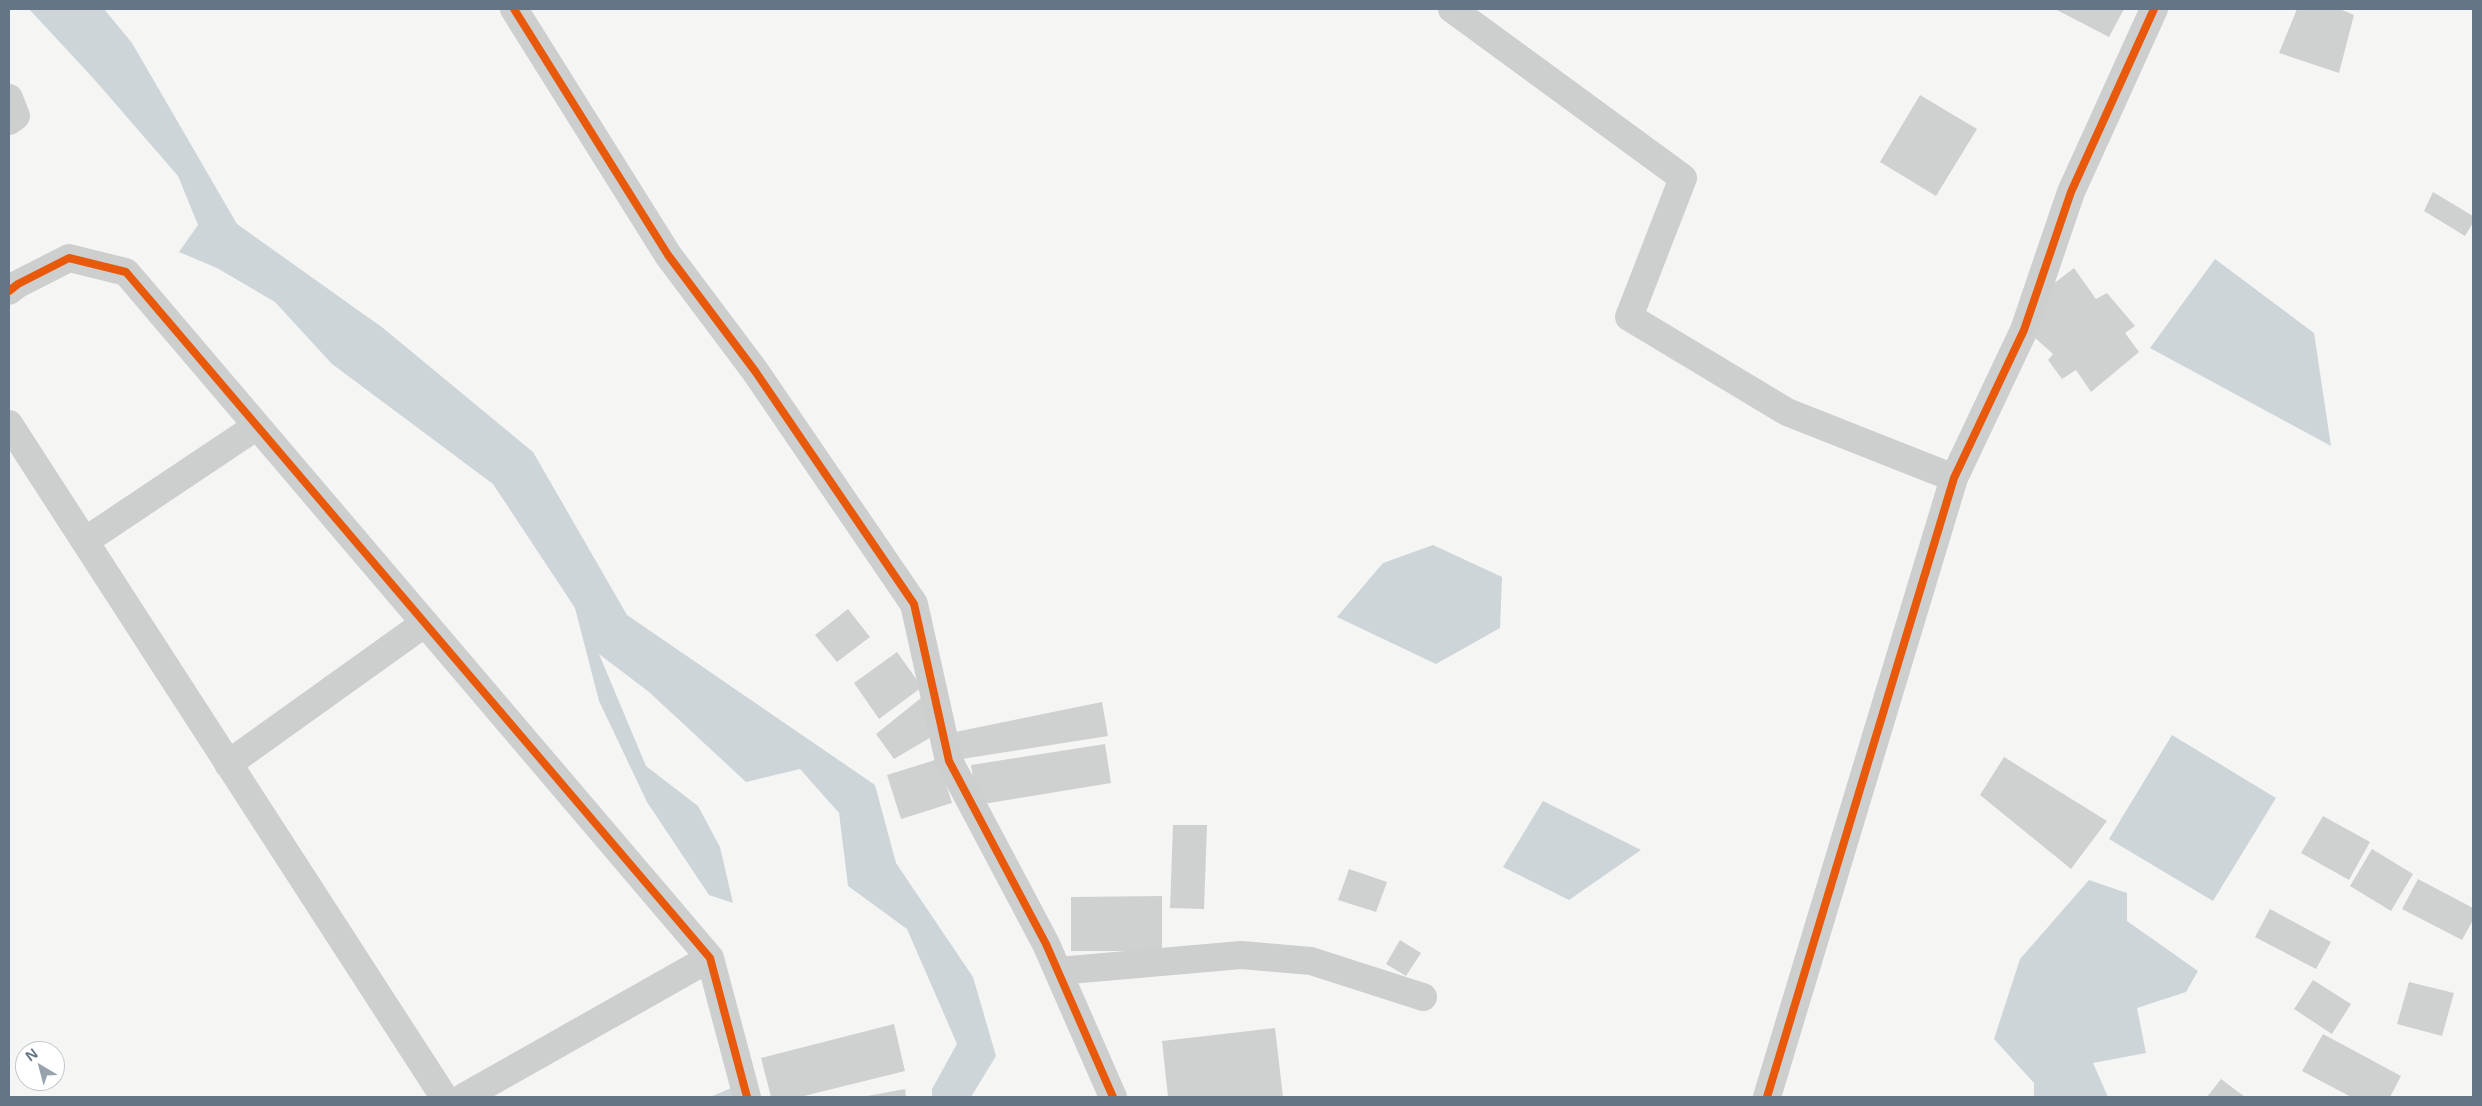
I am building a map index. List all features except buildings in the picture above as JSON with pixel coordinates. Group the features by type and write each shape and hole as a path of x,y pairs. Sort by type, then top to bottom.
{"street":[{"path":"514,9 668,255 755,371 914,604 949,761 1046,944 1113,1097"},
{"path":"1452,9 1684,178 1629,316 1787,412 1954,478"},
{"path":"1767,1097 1954,478 2024,330 2070,192 2154,9"},
{"path":"9,98 16,116 9,121"},
{"path":"9,291 18,284 68,258 126,272 710,958 747,1097"},
{"path":"9,424 444,1097"},
{"path":"85,541 257,426"},
{"path":"228,764 424,623"},
{"path":"1058,971 1241,955 1311,961 1423,997"},
{"path":"464,1097 710,958"}],"shaded area":[{"path":"29,9 104,9 132,43 237,224 383,328 533,452 627,615 875,785 896,863 973,977 996,1056 971,1097 932,1097 932,1089 957,1044 907,929 848,886 839,813 800,769 746,782 649,692 599,654 646,766 698,806 720,847 733,903 709,895 647,802 599,701 575,608 493,484 332,364 275,302 217,268 179,252 198,225 178,176 93,78"},
{"path":"2215,259 2314,333 2331,446 2150,348"},
{"path":"1433,545 1502,577 1500,628 1436,664 1337,617 1383,563"},
{"path":"2172,735 2276,798 2213,901 2109,839"},
{"path":"1543,801 1641,850 1569,900 1503,867"},
{"path":"2089,880 2127,893 2127,921 2198,971 2186,992 2137,1008 2146,1053 2093,1063 2108,1097 2034,1097 2034,1083 1994,1039 2020,959"},
{"path":"743,1083 746,1097 710,1097"}],"cycle path":[{"path":"514,9 668,255 755,371 914,604 949,761 1046,944 1113,1097"},
{"path":"1767,1097 1954,478 2024,330 2071,192 2154,9"},
{"path":"9,291 18,284 69,258 126,272 710,958 747,1097"}]}
